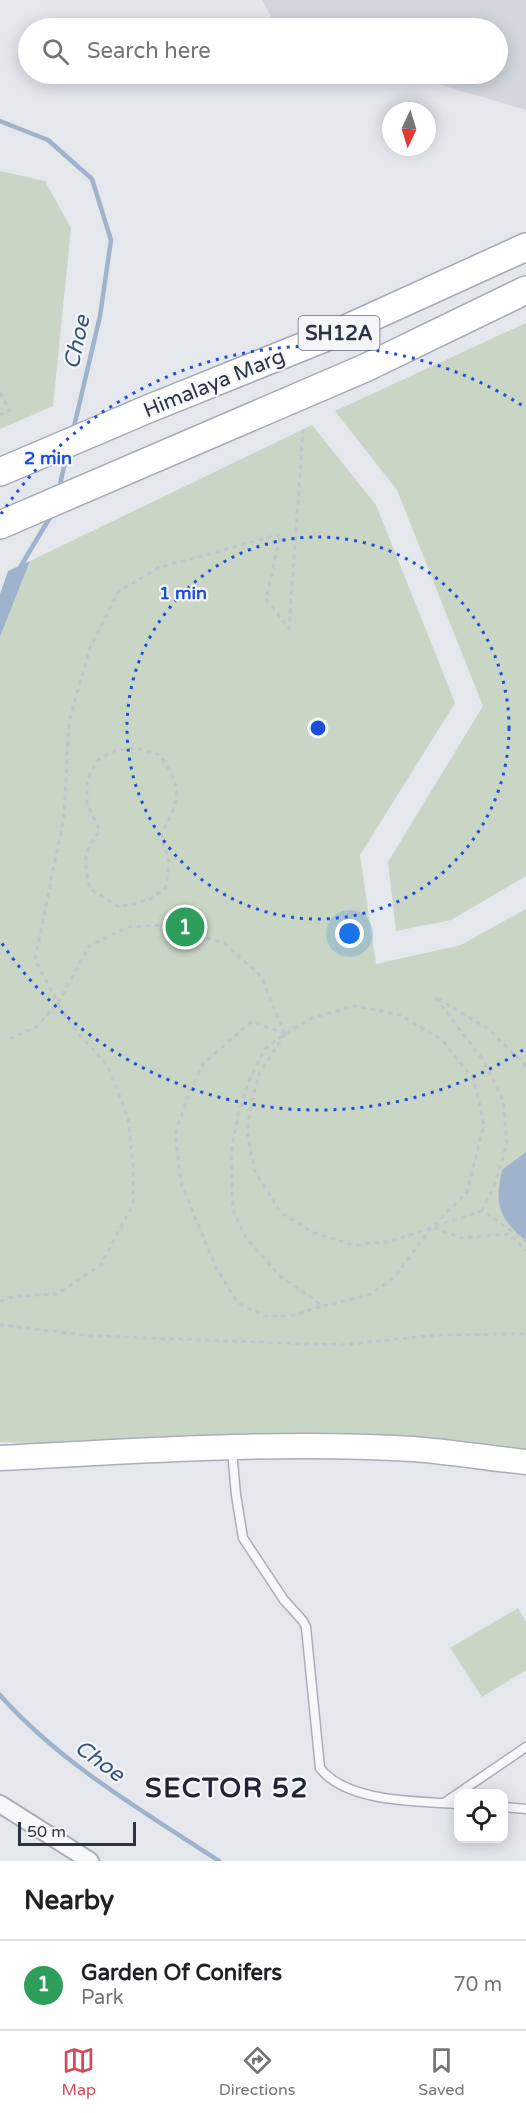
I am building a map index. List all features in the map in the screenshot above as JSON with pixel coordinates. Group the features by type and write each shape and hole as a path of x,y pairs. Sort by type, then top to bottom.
{"main road":[{"name":"Himalaya Marg","path":"0,472 339,332 526,248"},
{"name":"SH12A","path":"0,525 365,368 526,291"}],"street":[{"path":"0,1458 232,1447 321,1446 415,1449 526,1462"},
{"path":"0,1804 90,1861"}],"lane":[{"path":"232,1447 243,1539 284,1600 306,1627 320,1768 334,1782 374,1796 454,1804"},
{"path":"444,1803 526,1747"},
{"path":"508,1807 526,1809"}],"path":[{"path":"0,393 10,410 0,415"},
{"path":"0,1301 15,1296 57,1294 102,1265 132,1204 133,1165 128,1118 108,1066 71,1025 35,960 64,816 69,722 90,648 118,592 158,568 281,534 266,599 289,629 303,429"},
{"path":"138,748 160,755 171,772 178,791 174,809 161,835 169,861 166,887 148,900 119,907 90,889 84,861 90,843 100,831 87,804 87,780 98,760 116,750 138,748"},
{"path":"5,1041 36,1027 57,1003 89,946 127,927 166,925 224,943 261,976 285,1034"},
{"path":"285,1034 260,1072 252,1100 247,1129 254,1169 280,1212 312,1232 353,1245 393,1241 482,1211 494,1186 507,1143 502,1100 484,1061 435,997 487,1028 526,1066"},
{"path":"285,1034 252,1021 204,1063 190,1091 175,1134 181,1183 216,1268 238,1302 265,1316 291,1316 369,1295 394,1278 432,1227 466,1192 484,1124 474,1080 441,1040 400,1015 356,1006 312,1018 265,1049 249,1081 237,1114 231,1154 233,1210 246,1238 280,1276 323,1306"},
{"path":"482,1211 526,1241"},
{"path":"432,1227 462,1238 508,1234 526,1250"},
{"path":"0,1323 92,1336 342,1345 436,1335 526,1334"}],"shaded area":[{"path":"262,0 526,0 526,110 438,84 508,84 508,18 272,18"}],"green space":[{"path":"0,171 45,181 71,228 53,406 0,429"},
{"path":"526,323 526,876 451,920 396,931 388,862 483,706 397,490 335,411"},
{"path":"312,425 376,505 455,703 360,855 376,964 461,945 526,909 526,1457 0,1442 0,637 30,561"},
{"path":"518,1608 526,1622 526,1670 482,1697 450,1648"}],"water":[{"path":"30,561 0,637 0,594 8,571"},
{"path":"526,1152 526,1241 504,1218 499,1193 502,1170"}],"waterway":[{"name":"Choe","path":"0,121 48,140 92,179 111,240 100,316 73,431"},
{"name":"Choe","path":"59,489 67,453"},
{"name":"Choe","path":"19,569 52,514"},
{"name":"Choe","path":"0,1695 24,1720 76,1765 132,1805 219,1861"}],"place":[{"name":"Garden Of Conifers","path":"185,927"}],"district":[{"name":"SECTOR 52","path":"227,1788"}]}
